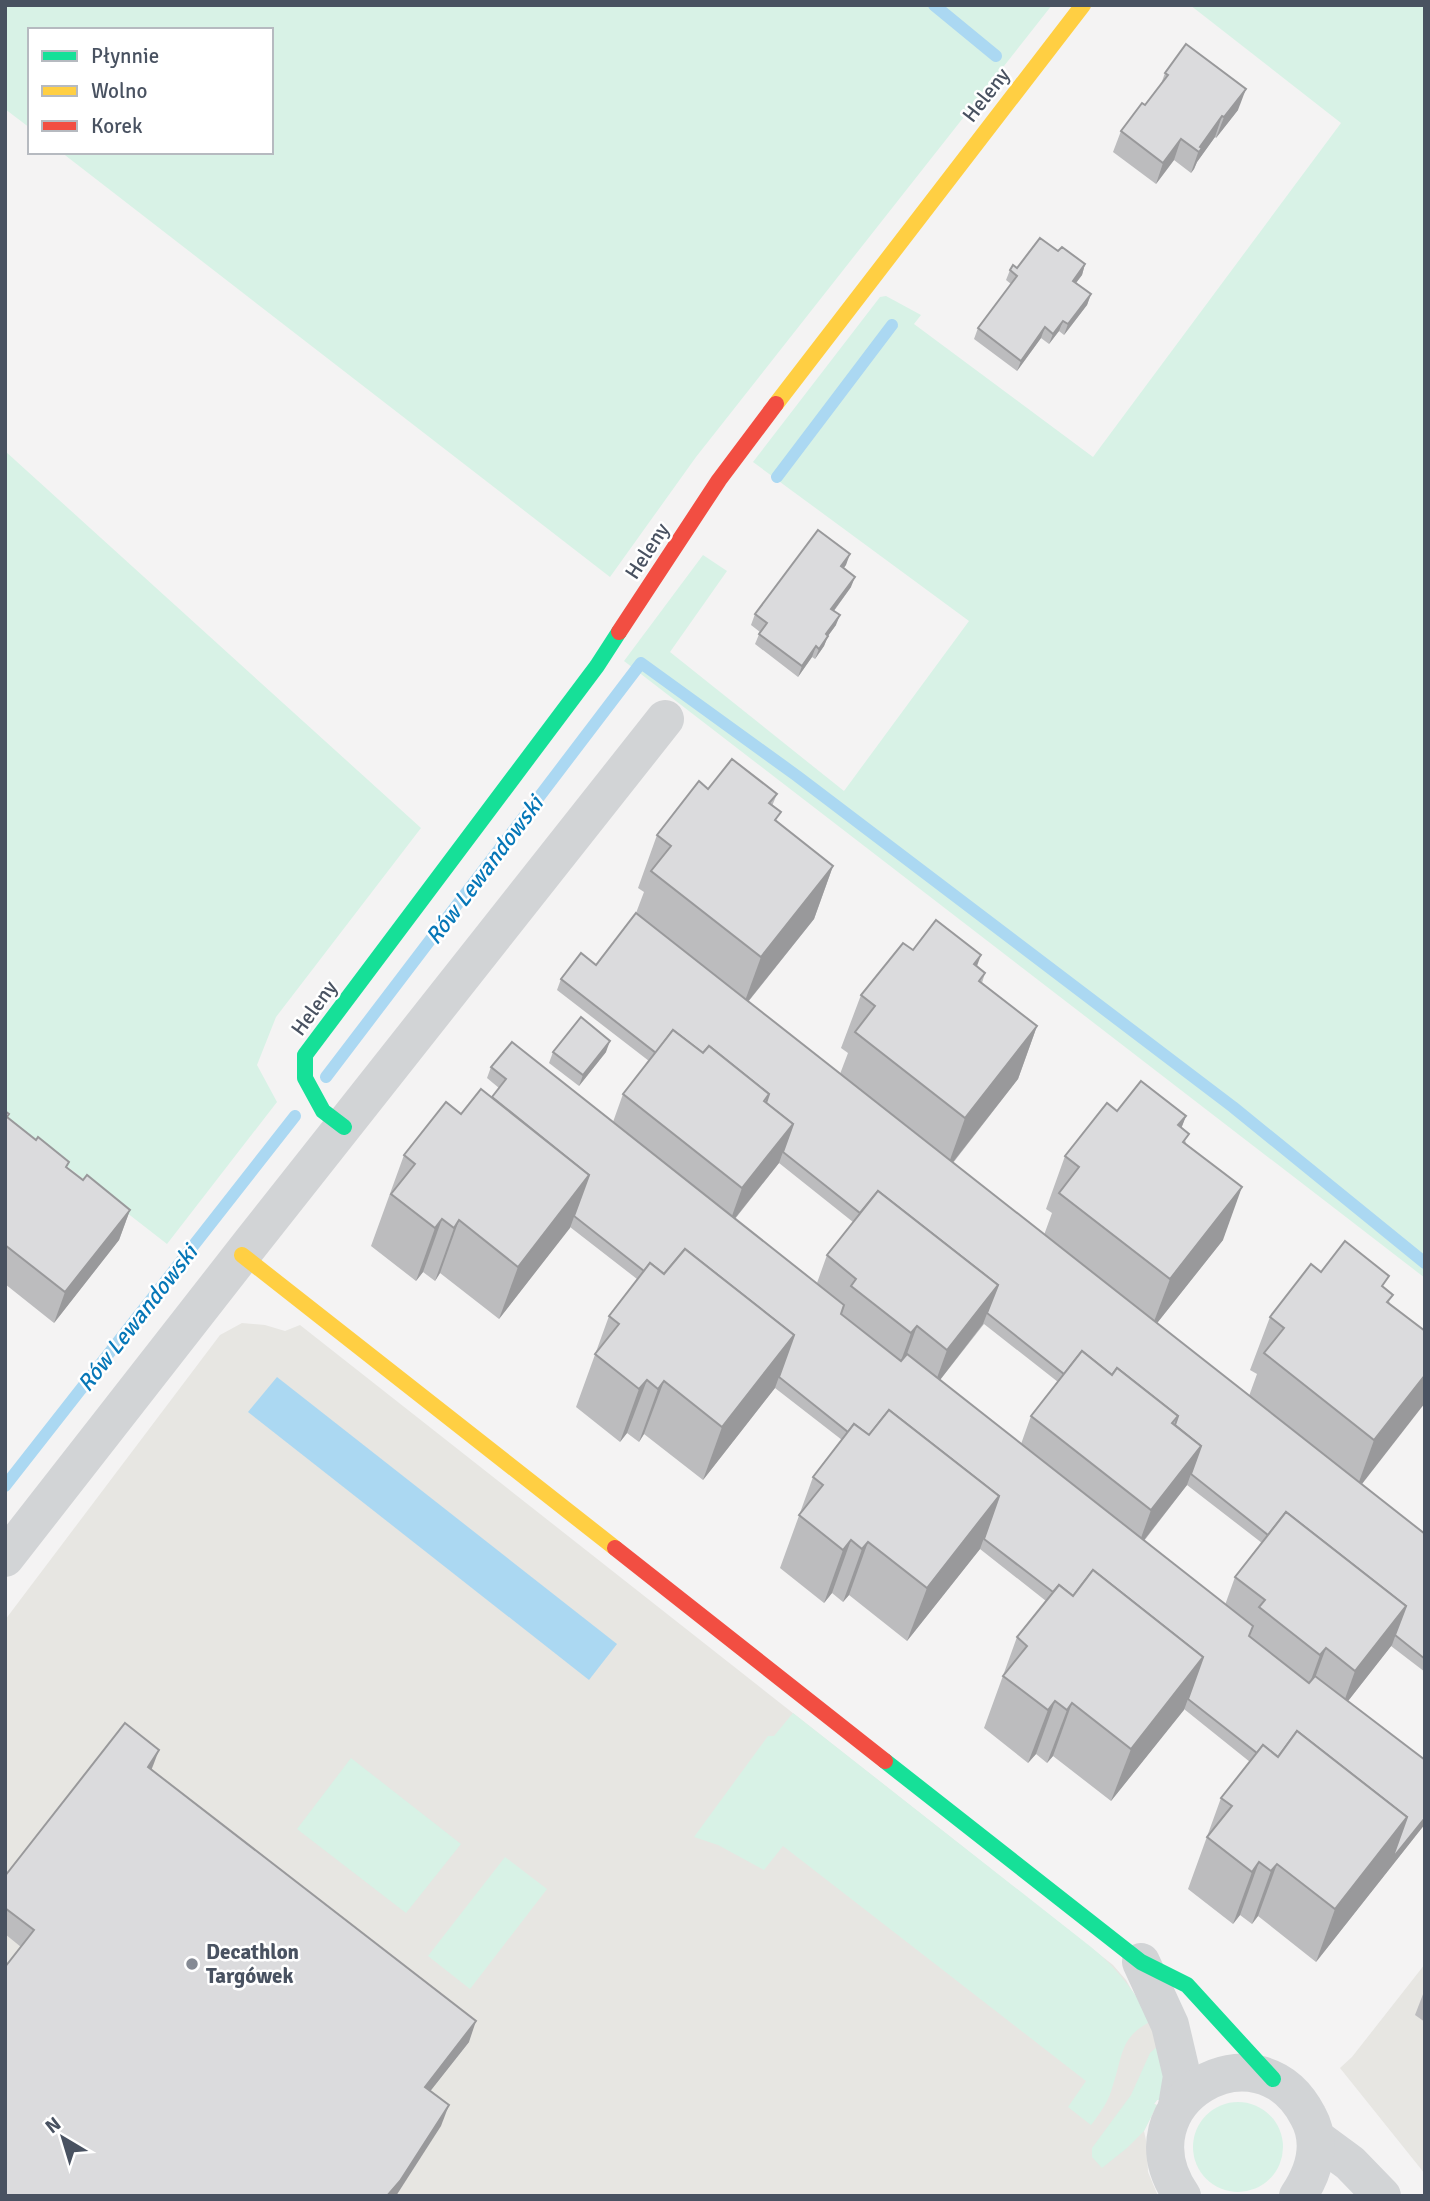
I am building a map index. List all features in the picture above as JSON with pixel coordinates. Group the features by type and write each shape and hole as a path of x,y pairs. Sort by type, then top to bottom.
{"street":[{"name":"Heleny","path":"344,1127 323,1111 305,1078 305,1055 597,666 719,480 1083,5"},
{"path":"5,1559 665,719"},
{"path":"242,1255 1141,1962 1187,1985 1273,2080"},
{"path":"1141,1962 1170,2025 1182,2076 1177,2106 1165,2141 1166,2162 1172,2182 1182,2196"},
{"path":"1177,2106 1192,2090 1210,2078 1231,2073 1252,2073 1273,2080 1289,2090 1302,2104 1311,2120 1316,2138 1315,2159 1309,2180 1298,2196"},
{"path":"1316,2138 1350,2163 1382,2196"}],"shaded area":[{"path":"242,1323 265,1325 285,1331 300,1325 1113,1965 1126,1980 1161,2043 1159,2100 1154,2104 1157,2105 1144,2131 1148,2172 1158,2196 5,2196 5,1620 220,1335"},
{"path":"1425,1964 1425,2174 1340,2068 1352,2057"}],"green space":[{"path":"5,5 1052,5 696,457 610,577 64,154 273,154 273,28 28,28 28,126 5,109"},
{"path":"1190,5 1425,5 1425,1278 624,661 703,555 727,571 670,652 844,791 969,621 753,462 880,297 886,296 921,315 914,324 1093,457 1341,123"},
{"path":"5,451 421,828 276,1017 257,1065 277,1102 167,1244 5,1118"},
{"path":"793,1713 1091,1947 1132,1990 1152,2021 1128,2040 1109,2096 1091,2125 1068,2107 1086,2081 783,1846 764,1870 718,1845 694,1837 768,1736 774,1736"},
{"path":"351,1758 461,1844 406,1913 297,1829"},
{"path":"505,1857 547,1889 470,1989 428,1956"},
{"path":"1161,2043 1165,2072 1159,2100 1154,2104 1157,2105 1144,2131 1102,2168 1092,2157 1092,2148 1131,2095 1150,2053"},
{"path":"1238,2102 1255,2105 1270,2115 1280,2130 1283,2147 1280,2164 1270,2179 1255,2189 1238,2192 1221,2189 1206,2179 1196,2164 1193,2147 1196,2130 1206,2115 1221,2105"}],"water":[{"path":"277,1377 617,1644 589,1680 248,1412"}],"building":[{"path":"1186,44 1246,89 1224,117 1222,116 1199,152 1181,139 1163,163 1121,131 1168,75 1165,73"},
{"path":"1040,238 1058,251 1062,247 1085,264 1073,281 1091,294 1068,324 1063,321 1053,334 1045,327 1021,361 978,328 1017,276 1010,270 1013,265 1017,268"},
{"path":"818,530 850,554 841,566 855,577 831,609 840,615 826,634 828,636 819,649 816,646 802,666 759,634 767,623 755,614"},
{"path":"732,759 777,794 769,803 781,812 775,820 833,866 761,957 651,871 671,846 657,835 699,781 708,789"},
{"path":"636,913 1425,1534 1425,1659 1395,1635 1406,1606 1286,1512 1268,1535 1191,1474 1201,1446 1175,1425 1178,1416 1117,1368 1112,1375 1082,1351 1064,1374 987,1313 998,1285 878,1191 860,1213 783,1152 793,1124 766,1103 769,1094 709,1046 703,1053 673,1030 656,1053 561,979 581,953 596,965"},
{"path":"936,920 981,955 974,964 985,973 979,981 1037,1026 965,1118 855,1032 875,1006 861,995 903,943 913,950"},
{"path":"581,1017 610,1041 583,1075 553,1052"},
{"path":"673,1030 703,1053 709,1046 769,1094 764,1101 793,1124 742,1188 623,1094"},
{"path":"512,1042 844,1305 841,1314 901,1361 907,1354 1253,1626 1249,1636 1309,1683 1315,1676 1425,1760 1425,1818 1392,1859 1407,1817 1297,1731 1278,1757 1263,1745 1257,1753 1188,1699 1203,1657 1093,1570 1073,1596 1059,1585 1053,1592 984,1539 999,1496 889,1410 869,1435 854,1424 848,1432 779,1377 794,1335 685,1249 664,1274 650,1263 644,1271 574,1216 589,1175 492,1097 506,1079 491,1067"},
{"path":"1141,1081 1186,1116 1178,1125 1189,1134 1183,1142 1242,1187 1170,1279 1059,1193 1079,1167 1065,1156 1107,1103 1117,1111"},
{"path":"481,1089 589,1175 518,1267 459,1220 454,1228 442,1219 435,1228 391,1194 415,1164 404,1155 446,1102 461,1114"},
{"path":"5,1111 9,1114 7,1117 69,1162 66,1167 83,1180 87,1175 130,1210 65,1292 5,1245"},
{"path":"878,1191 998,1285 947,1350 917,1326 911,1333 851,1286 856,1279 827,1255"},
{"path":"1345,1241 1389,1276 1382,1286 1393,1295 1387,1302 1425,1331 1425,1375 1374,1440 1264,1353 1284,1328 1270,1317 1311,1264 1321,1272"},
{"path":"685,1249 794,1335 722,1427 664,1381 658,1389 647,1380 639,1389 595,1354 619,1324 609,1316 650,1263 664,1274"},
{"path":"1082,1351 1112,1375 1117,1368 1178,1416 1172,1423 1201,1446 1151,1510 1031,1416"},
{"path":"889,1410 999,1496 927,1588 868,1542 862,1549 851,1540 843,1550 799,1515 823,1485 813,1477 854,1424 869,1435"},
{"path":"1286,1512 1406,1606 1355,1671 1326,1648 1320,1655 1259,1607 1265,1600 1235,1577"},
{"path":"1093,1570 1203,1657 1131,1749 1072,1703 1067,1710 1055,1701 1048,1710 1003,1676 1027,1646 1017,1637 1059,1585 1073,1596"},
{"name":"Decathlon Targówek","path":"125,1723 159,1750 148,1767 476,2021 425,2087 449,2105 400,2181 387,2196 5,2196 5,1967 34,1930 5,1908 5,1876"},
{"path":"1297,1731 1407,1817 1335,1909 1277,1864 1271,1871 1259,1862 1252,1872 1207,1837 1232,1806 1221,1798 1263,1745 1278,1757"}],"waterway":[{"path":"934,5 996,56"},
{"name":"Rów Lewandowski","path":"777,477 892,325"},
{"path":"326,1077 641,663 797,776 1233,1107 1425,1263"},
{"name":"Rów Lewandowski","path":"5,1486 295,1116"}],"traffic: fast":[{"path":"344,1127 323,1111 305,1078 305,1055 597,666 619,632"},
{"path":"885,1761 1141,1962 1187,1985 1273,2079"}],"traffic: slow":[{"path":"776,404 1083,5"},
{"path":"242,1255 615,1548"}],"traffic: jam":[{"path":"619,632 719,480 776,404"},
{"path":"615,1548 885,1761"}],"place":[{"name":"Decathlon Targówek","path":"192,1964"}]}
